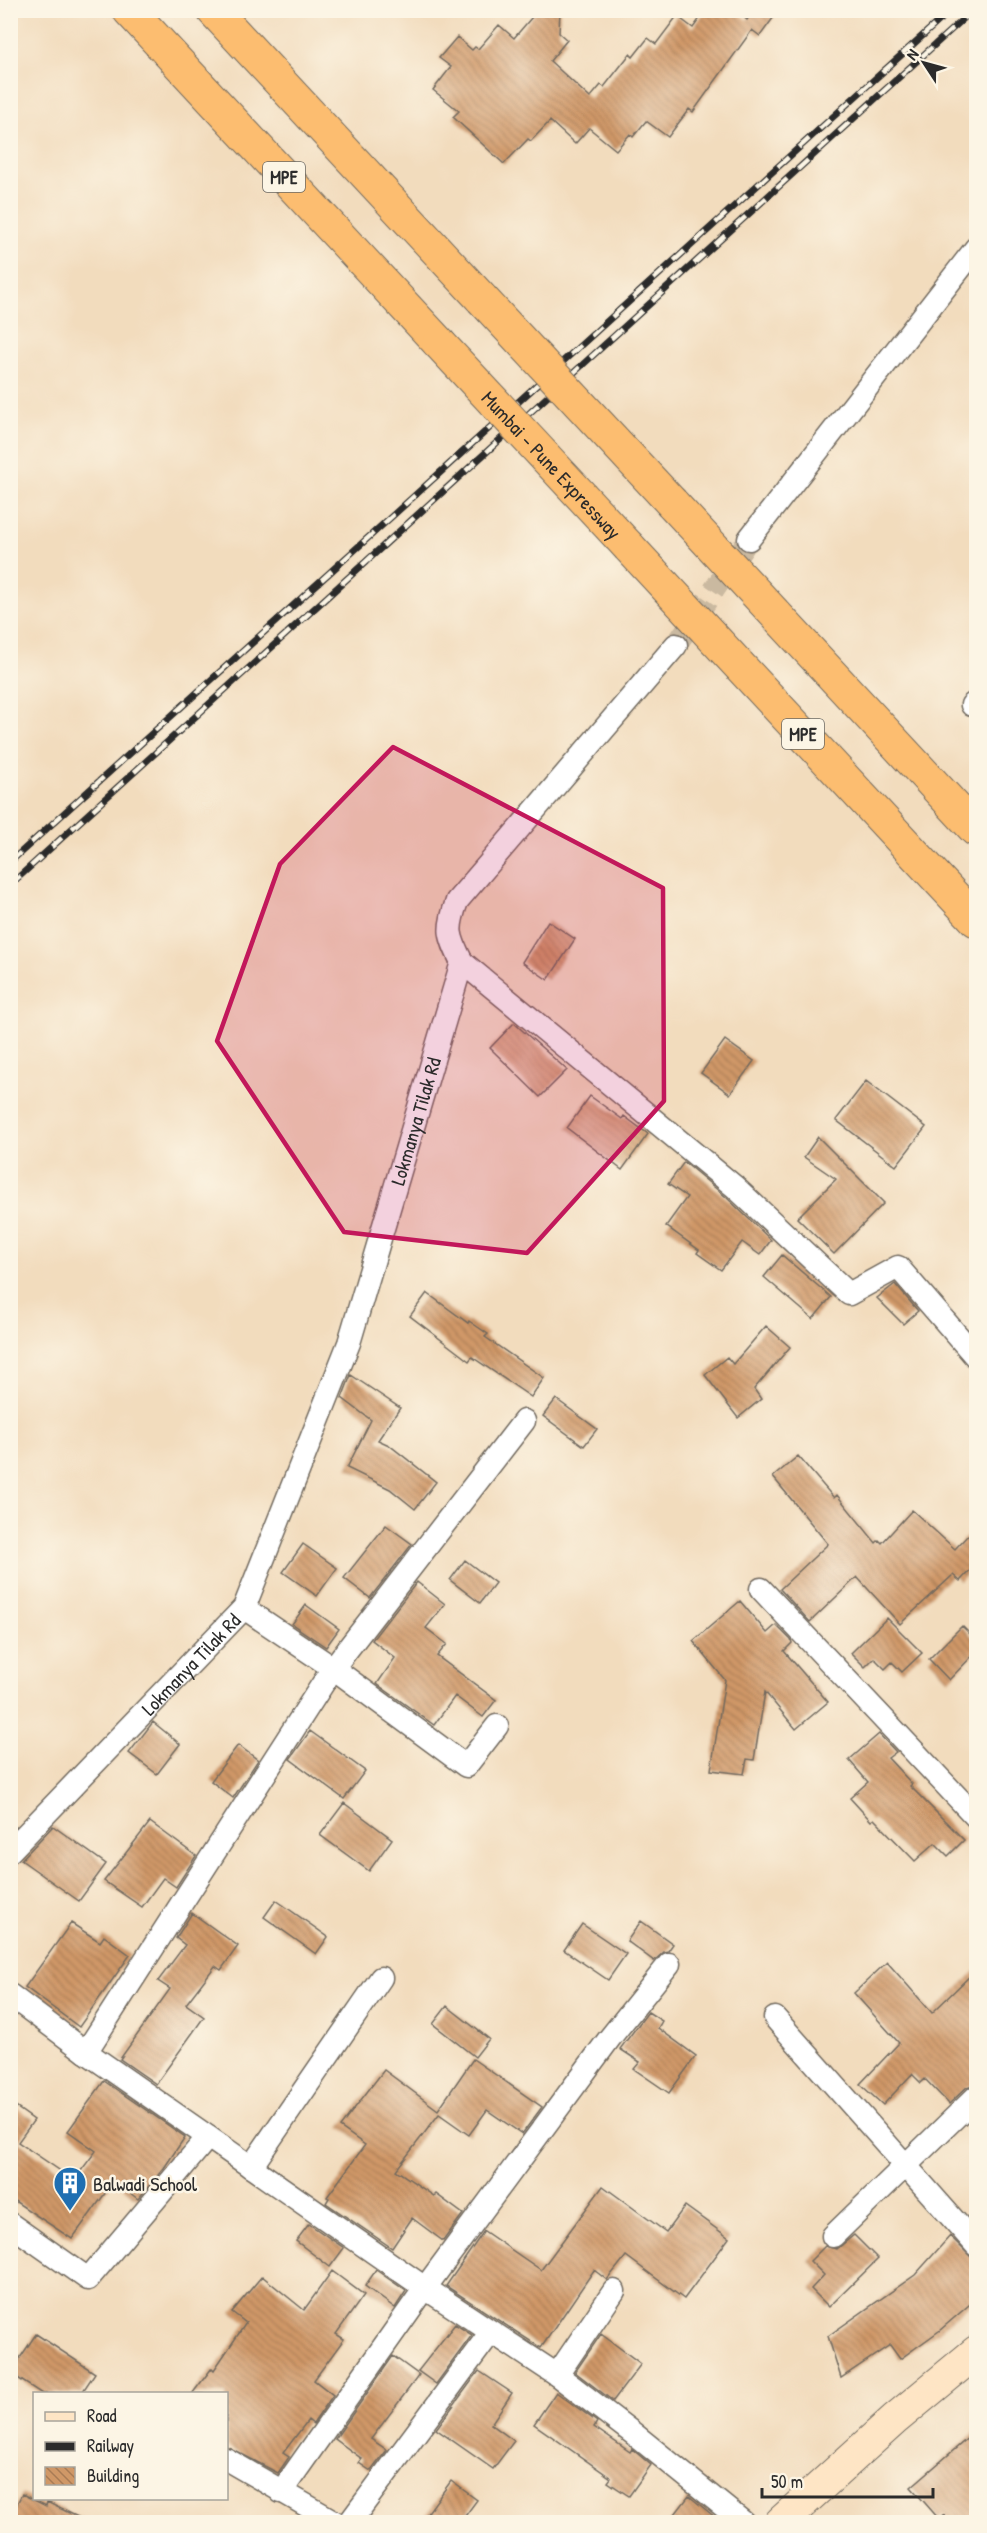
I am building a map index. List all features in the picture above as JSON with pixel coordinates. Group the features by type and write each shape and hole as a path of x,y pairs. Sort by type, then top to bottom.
{"highway":[{"name":"Mumbai - Pune Expressway","path":"129,10 976,920"},
{"path":"213,10 976,830"}],"main road":[{"path":"781,2523 895,2418 976,2352"}],"street":[{"path":"749,539 976,248"},
{"path":"675,645 457,901 449,924 453,944 462,962 735,1187 849,1294 898,1267 976,1357"},
{"name":"Lokmanya Tilak Rd","path":"10,1851 244,1608 349,1343 462,962"},
{"path":"86,2052 333,1668 524,1421"},
{"path":"761,1589 976,1817"},
{"path":"244,1608 333,1668 466,1766 497,1726"},
{"path":"281,2492 425,2288 609,2039 669,1964"},
{"path":"251,2167 381,1978"},
{"path":"10,1995 86,2052 251,2167 425,2288 556,2375 634,2434 743,2523"},
{"path":"775,2018 976,2245"},
{"path":"833,2236 976,2097"},
{"path":"10,2223 88,2279 208,2137"},
{"path":"556,2375 614,2290"},
{"path":"350,2523 490,2332"},
{"path":"228,2460 335,2523"}],"highlighted area":[{"path":"393,747 663,888 664,1101 527,1253 344,1232 217,1041 280,864"}],"building":[{"path":"538,10 560,10 559,33 567,40 550,61 590,98 601,85 604,87 630,54 633,57 648,38 656,44 677,16 693,28 706,10 735,10 747,20 754,10 779,10 760,36 752,30 693,112 689,109 668,137 646,121 633,137 630,134 616,150 589,128 575,144 550,121 531,141 528,139 504,164 453,117 459,111 433,90 451,67 439,58 457,37 472,50 475,47 478,49 499,25 514,38"},
{"path":"548,921 575,939 548,980 522,962"},
{"path":"514,1023 567,1070 540,1097 490,1048"},
{"path":"725,1040 754,1061 730,1094 701,1073"},
{"path":"866,1081 926,1127 896,1166 836,1120"},
{"path":"590,1096 622,1119 624,1116 648,1134 622,1170 567,1128"},
{"path":"818,1137 884,1203 834,1254 797,1218 836,1179 804,1157"},
{"path":"684,1162 726,1197 771,1240 760,1255 742,1242 721,1270 697,1253 699,1250 666,1226 687,1197 668,1184"},
{"path":"782,1255 831,1297 813,1319 764,1277"},
{"path":"895,1284 918,1311 903,1324 877,1298"},
{"path":"427,1293 468,1323 469,1321 488,1334 485,1337 544,1378 531,1397 472,1357 469,1361 410,1316"},
{"path":"766,1326 790,1347 754,1389 761,1399 738,1418 705,1375 727,1357 733,1364"},
{"path":"351,1375 400,1408 378,1440 389,1445 436,1482 415,1509 390,1489 347,1468 371,1420 342,1398"},
{"path":"556,1399 597,1429 584,1446 543,1416"},
{"path":"798,1456 834,1498 837,1495 876,1543 879,1540 882,1543 912,1510 955,1549 968,1535 976,1544 976,1564 960,1581 953,1575 900,1624 857,1577 810,1622 780,1589 828,1544 773,1477"},
{"path":"386,1525 412,1544 370,1598 344,1578"},
{"path":"303,1544 337,1568 317,1596 283,1572"},
{"path":"465,1560 495,1583 480,1603 450,1580"},
{"path":"417,1582 445,1604 426,1628 447,1644 437,1656 496,1700 483,1717 455,1696 434,1725 377,1684 395,1658 372,1640"},
{"path":"740,1601 767,1633 776,1625 791,1640 792,1643 784,1651 828,1702 796,1729 765,1692 754,1760 747,1759 744,1774 711,1770 725,1680 693,1641"},
{"path":"306,1605 339,1629 326,1647 292,1624"},
{"path":"887,1618 922,1653 902,1672 892,1662 885,1669 874,1658 865,1667 851,1653"},
{"path":"962,1626 976,1640 976,1652 949,1680 929,1659"},
{"path":"153,1722 180,1744 157,1774 129,1753"},
{"path":"310,1731 365,1771 344,1799 290,1759"},
{"path":"879,1734 896,1752 888,1758 912,1784 910,1786 964,1840 948,1856 935,1843 915,1861 874,1819 871,1821 850,1798 868,1782 849,1760"},
{"path":"238,1745 258,1760 233,1798 211,1781"},
{"path":"344,1803 392,1839 369,1871 320,1835"},
{"path":"150,1822 196,1856 176,1887 163,1878 142,1907 104,1881"},
{"path":"53,1826 106,1864 79,1901 21,1860"},
{"path":"276,1900 328,1937 316,1954 264,1917"},
{"path":"192,1913 238,1946 221,1970 215,1966 186,2004 204,2017 156,2084 120,2059 170,1989 158,1981 185,1945 176,1938"},
{"path":"641,1921 673,1944 668,1951 654,1961 627,1941"},
{"path":"71,1923 100,1942 104,1936 130,1955 79,2027 25,1987"},
{"path":"582,1924 626,1954 608,1980 564,1950"},
{"path":"887,1962 932,2013 976,1970 976,2084 967,2087 949,2104 925,2079 921,2083 912,2074 883,2105 860,2084 899,2043 854,1993"},
{"path":"447,2006 489,2039 475,2057 433,2024"},
{"path":"648,2012 662,2021 658,2028 696,2056 669,2093 634,2069 640,2062 620,2049"},
{"path":"473,2059 542,2107 522,2134 487,2110 469,2135 439,2114 396,2170 434,2196 436,2194 463,2214 443,2241 412,2218 392,2248 326,2203 329,2198 327,2197 365,2145 340,2127 384,2070 438,2110"},
{"path":"104,2081 185,2137 164,2168 138,2199 114,2181 72,2239 10,2198 10,2103 34,2120 18,2142 74,2180 96,2151 68,2131"},
{"path":"603,2186 666,2232 685,2206 729,2238 684,2299 626,2256 607,2280 594,2270 541,2348 446,2286 484,2231 541,2270"},
{"path":"309,2224 344,2248 330,2267 296,2241"},
{"path":"854,2235 878,2259 829,2307 811,2289 824,2275 810,2261 825,2246 837,2249"},
{"path":"950,2236 976,2262 976,2299 939,2331 900,2359 890,2345 841,2378 828,2336 915,2275"},
{"path":"376,2270 406,2291 395,2308 365,2286"},
{"path":"332,2271 364,2295 336,2334 344,2339 314,2380 333,2395 313,2424 308,2420 283,2453 289,2457 278,2473 228,2447 228,2392 194,2392 212,2368 214,2370 246,2323 232,2312 262,2276 304,2310"},
{"path":"455,2324 472,2335 436,2384 418,2371"},
{"path":"36,2334 95,2373 82,2392 39,2392 10,2373"},
{"path":"601,2334 641,2364 613,2401 575,2372"},
{"path":"393,2356 419,2375 371,2439 387,2450 371,2471 359,2463 362,2459 335,2439"},
{"path":"479,2371 512,2393 491,2424 514,2441 493,2469 436,2429"},
{"path":"556,2392 597,2422 594,2427 630,2452 632,2449 651,2465 629,2496 608,2482 611,2478 534,2424"},
{"path":"976,2431 976,2523 950,2523 944,2515 939,2519 911,2487"},
{"path":"451,2481 477,2500 460,2523 437,2523 426,2515"},
{"path":"22,2494 46,2506 47,2502 90,2523 10,2523 10,2517"},
{"path":"689,2496 722,2523 668,2523"}],"tunnel":[{"path":"676,645 749,539"}],"railway":[{"path":"10,862 951,10"},
{"path":"10,885 973,10"}],"place":[{"name":"Balwadi School","path":"70,2212"}]}
